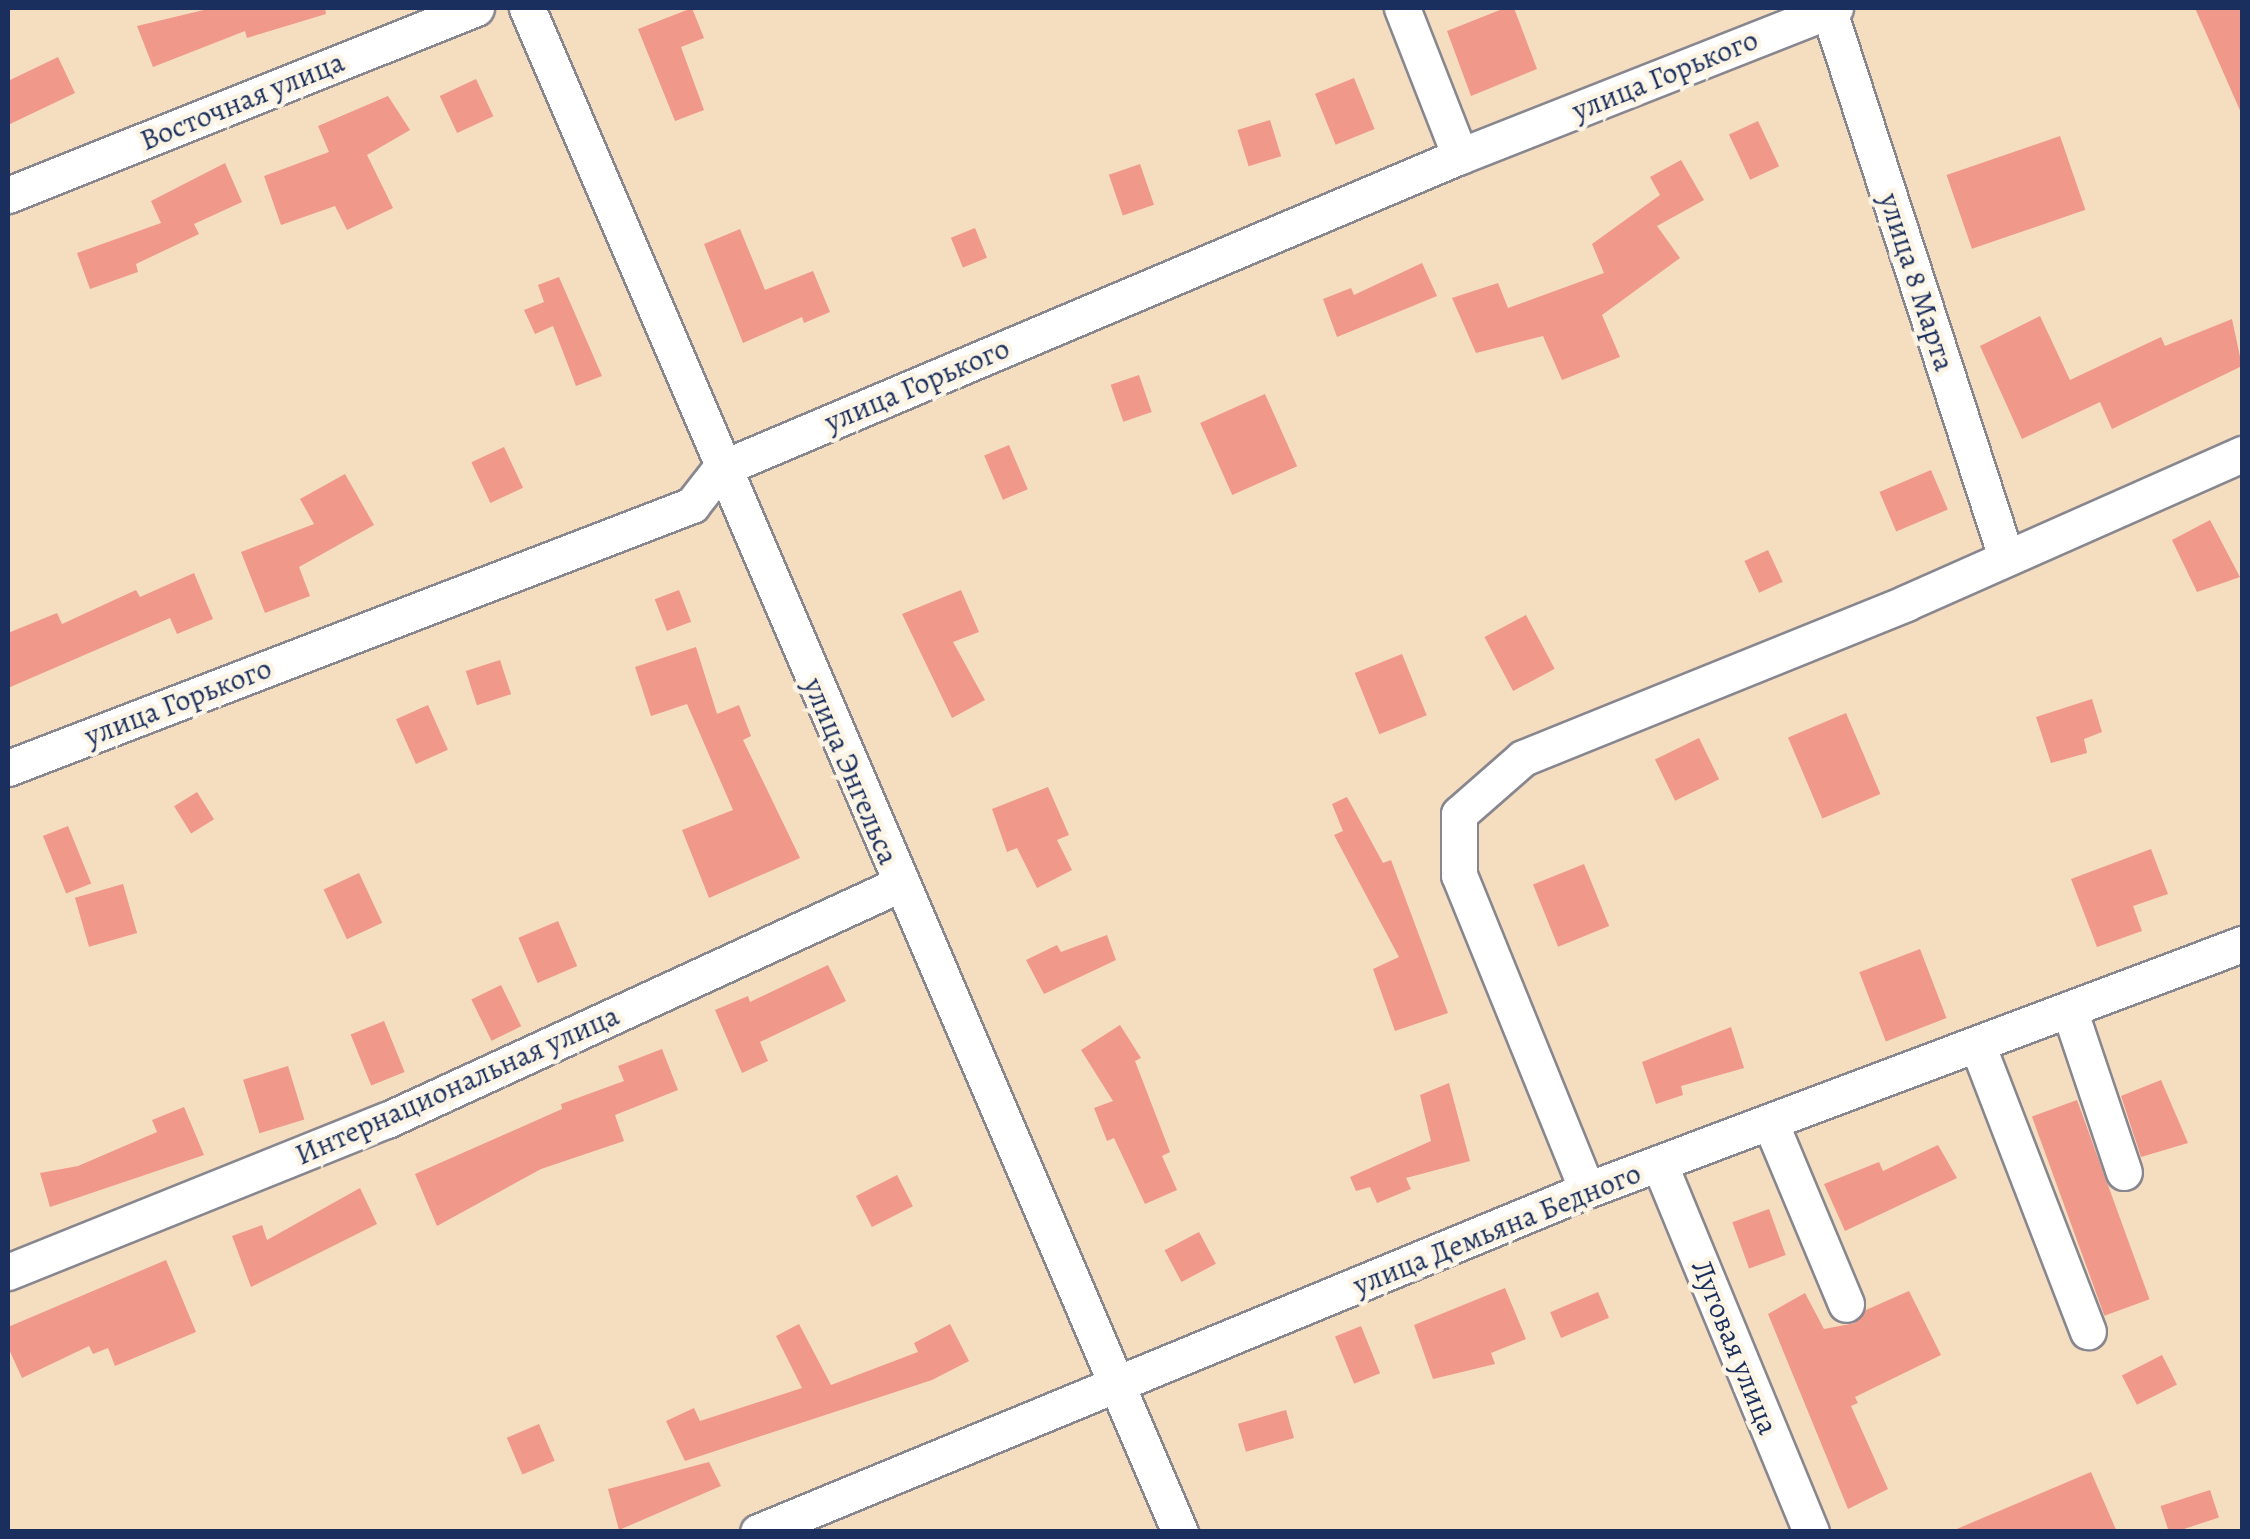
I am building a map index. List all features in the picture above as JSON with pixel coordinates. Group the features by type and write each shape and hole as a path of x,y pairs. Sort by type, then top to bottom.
{"street":[{"name":"Восточная улица","path":"8,194 476,8"},
{"name":"улица Энгельса","path":"527,8 720,469 1180,1532"},
{"path":"1402,8 1460,156"},
{"name":"улица Горького","path":"8,768 692,505 720,469 1460,156 1831,8"},
{"name":"улица 8 Марта","path":"1831,8 2006,557"},
{"path":"1587,1190 1458,876 1459,814 1523,758 2242,454"},
{"name":"Интернациональная улица","path":"8,1272 387,1120 900,884"},
{"name":"улица Демьяна Бедного","path":"758,1532 1587,1190 2242,944"},
{"path":"2069,1009 2124,1172"},
{"path":"1977,1044 2088,1331"},
{"path":"1770,1122 1846,1304"},
{"name":"Луговая улица","path":"1659,1163 1811,1532"}],"building":[{"path":"212,8 325,8 326,14 247,38 245,31 153,67 137,26"},
{"path":"692,8 704,38 681,47 704,110 675,121 638,29"},
{"path":"1514,8 1537,69 1471,96 1447,31"},
{"path":"2195,8 2242,8 2242,115"},
{"path":"58,57 75,93 8,125 8,81"},
{"path":"1354,78 1375,129 1336,145 1315,94"},
{"path":"476,79 493,116 457,133 440,96"},
{"path":"388,96 410,130 367,155 393,208 347,230 335,206 281,225 264,176 329,152 318,126"},
{"path":"1270,120 1281,156 1249,166 1237,130"},
{"path":"1758,121 1779,166 1750,180 1729,135"},
{"path":"2060,136 2085,210 1972,249 1947,175"},
{"path":"1681,160 1704,200 1657,226 1680,258 1602,315 1620,357 1562,380 1543,336 1476,353 1452,298 1498,283 1508,308 1604,273 1592,244 1660,195 1650,177"},
{"path":"225,163 242,202 194,224 199,234 136,264 138,272 90,289 77,253 161,223 151,201"},
{"path":"1140,164 1154,205 1123,215 1109,175"},
{"path":"975,228 987,258 963,267 951,238"},
{"path":"740,229 765,290 813,271 830,312 804,323 802,317 743,343 704,244"},
{"path":"1422,263 1437,296 1337,337 1323,299 1351,288 1354,295"},
{"path":"559,277 602,376 576,386 553,326 535,334 524,310 544,302 538,285"},
{"path":"2040,316 2070,380 2161,337 2165,346 2232,319 2242,366 2112,429 2100,402 2022,439 1980,346"},
{"path":"1139,375 1152,412 1123,422 1111,385"},
{"path":"1265,394 1297,466 1232,495 1200,423"},
{"path":"1009,445 1028,489 1003,500 984,456"},
{"path":"504,447 523,488 490,503 471,462"},
{"path":"1931,470 1948,510 1896,531 1879,492"},
{"path":"345,474 374,525 299,567 310,596 265,613 241,552 314,524 300,499"},
{"path":"2210,520 2240,577 2197,592 2172,540"},
{"path":"1768,550 1783,582 1759,593 1744,561"},
{"path":"194,573 213,619 177,634 170,618 8,688 8,633 57,613 62,624 136,590 140,597"},
{"path":"679,590 691,622 667,631 655,599"},
{"path":"961,590 979,632 953,642 985,700 952,718 902,614"},
{"path":"1526,615 1555,669 1513,691 1485,637"},
{"path":"696,647 717,714 739,705 751,736 743,740 800,858 709,898 682,830 733,810 687,704 651,716 635,667"},
{"path":"1402,654 1427,715 1379,734 1355,673"},
{"path":"500,660 511,694 477,705 466,671"},
{"path":"2092,699 2102,732 2084,739 2087,753 2051,763 2036,717"},
{"path":"428,705 448,750 416,764 396,719"},
{"path":"1846,713 1880,794 1822,819 1788,738"},
{"path":"1699,738 1719,779 1675,801 1655,759"},
{"path":"1048,787 1069,835 1057,840 1072,870 1037,888 1017,848 1007,852 992,809"},
{"path":"197,792 214,819 191,833 174,806"},
{"path":"1347,797 1383,863 1391,860 1448,1013 1395,1031 1373,969 1399,957 1334,835 1343,831 1332,804"},
{"path":"68,826 91,883 66,894 43,836"},
{"path":"2151,849 2168,894 2133,906 2142,931 2097,947 2071,879"},
{"path":"1584,864 1609,926 1558,947 1533,885"},
{"path":"359,873 382,923 347,939 324,889"},
{"path":"123,884 137,933 89,947 75,898"},
{"path":"558,921 577,966 538,983 518,938"},
{"path":"1107,935 1116,960 1044,994 1026,960 1057,945 1061,952"},
{"path":"1920,949 1947,1018 1886,1041 1859,972"},
{"path":"828,965 846,1001 760,1042 768,1061 742,1073 715,1010 748,996 750,1002"},
{"path":"501,985 521,1026 492,1041 471,999"},
{"path":"384,1021 405,1072 371,1085 351,1034"},
{"path":"1120,1025 1141,1058 1135,1061 1170,1152 1162,1156 1177,1190 1145,1204 1114,1138 1107,1141 1094,1108 1113,1101 1081,1050"},
{"path":"1731,1027 1744,1068 1681,1086 1683,1095 1656,1104 1642,1062"},
{"path":"662,1049 678,1090 615,1115 624,1141 541,1169 437,1226 415,1174 562,1109 561,1104 624,1081 618,1066"},
{"path":"288,1066 304,1120 259,1133 243,1080"},
{"path":"2161,1080 2188,1143 2141,1157 2121,1096"},
{"path":"1449,1083 1470,1161 1406,1178 1411,1189 1377,1203 1370,1187 1356,1191 1350,1177 1431,1141 1420,1095"},
{"path":"2077,1100 2150,1299 2104,1316 2032,1116"},
{"path":"184,1107 204,1155 50,1207 40,1173 78,1166 157,1132 152,1120"},
{"path":"1938,1145 1957,1178 1845,1231 1824,1184 1879,1162 1883,1171"},
{"path":"897,1175 913,1206 872,1227 856,1196"},
{"path":"360,1188 377,1224 251,1287 232,1236 262,1225 267,1240"},
{"path":"1769,1209 1786,1255 1749,1268 1732,1222"},
{"path":"1199,1232 1216,1264 1181,1282 1165,1250"},
{"path":"166,1260 196,1332 115,1366 108,1348 93,1354 89,1346 22,1378 8,1347 8,1327"},
{"path":"1505,1288 1526,1339 1491,1353 1495,1364 1433,1379 1414,1325"},
{"path":"1909,1291 1941,1355 1855,1397 1858,1403 1851,1406 1888,1489 1848,1509 1768,1314 1805,1293 1824,1329 1855,1323 1866,1310"},
{"path":"1598,1292 1609,1318 1561,1338 1550,1312"},
{"path":"799,1324 831,1385 918,1352 914,1343 950,1324 969,1361 932,1380 685,1461 666,1421 694,1408 700,1421 802,1388 776,1336"},
{"path":"1361,1326 1380,1373 1354,1384 1335,1336"},
{"path":"2162,1355 2177,1384 2137,1405 2122,1375"},
{"path":"1286,1410 1294,1438 1246,1452 1238,1424"},
{"path":"539,1424 555,1461 522,1474 507,1438"},
{"path":"709,1462 721,1486 619,1530 608,1489"},
{"path":"2091,1472 2117,1532 1952,1532 1952,1531"},
{"path":"2210,1490 2219,1518 2169,1532 2161,1506"}]}
